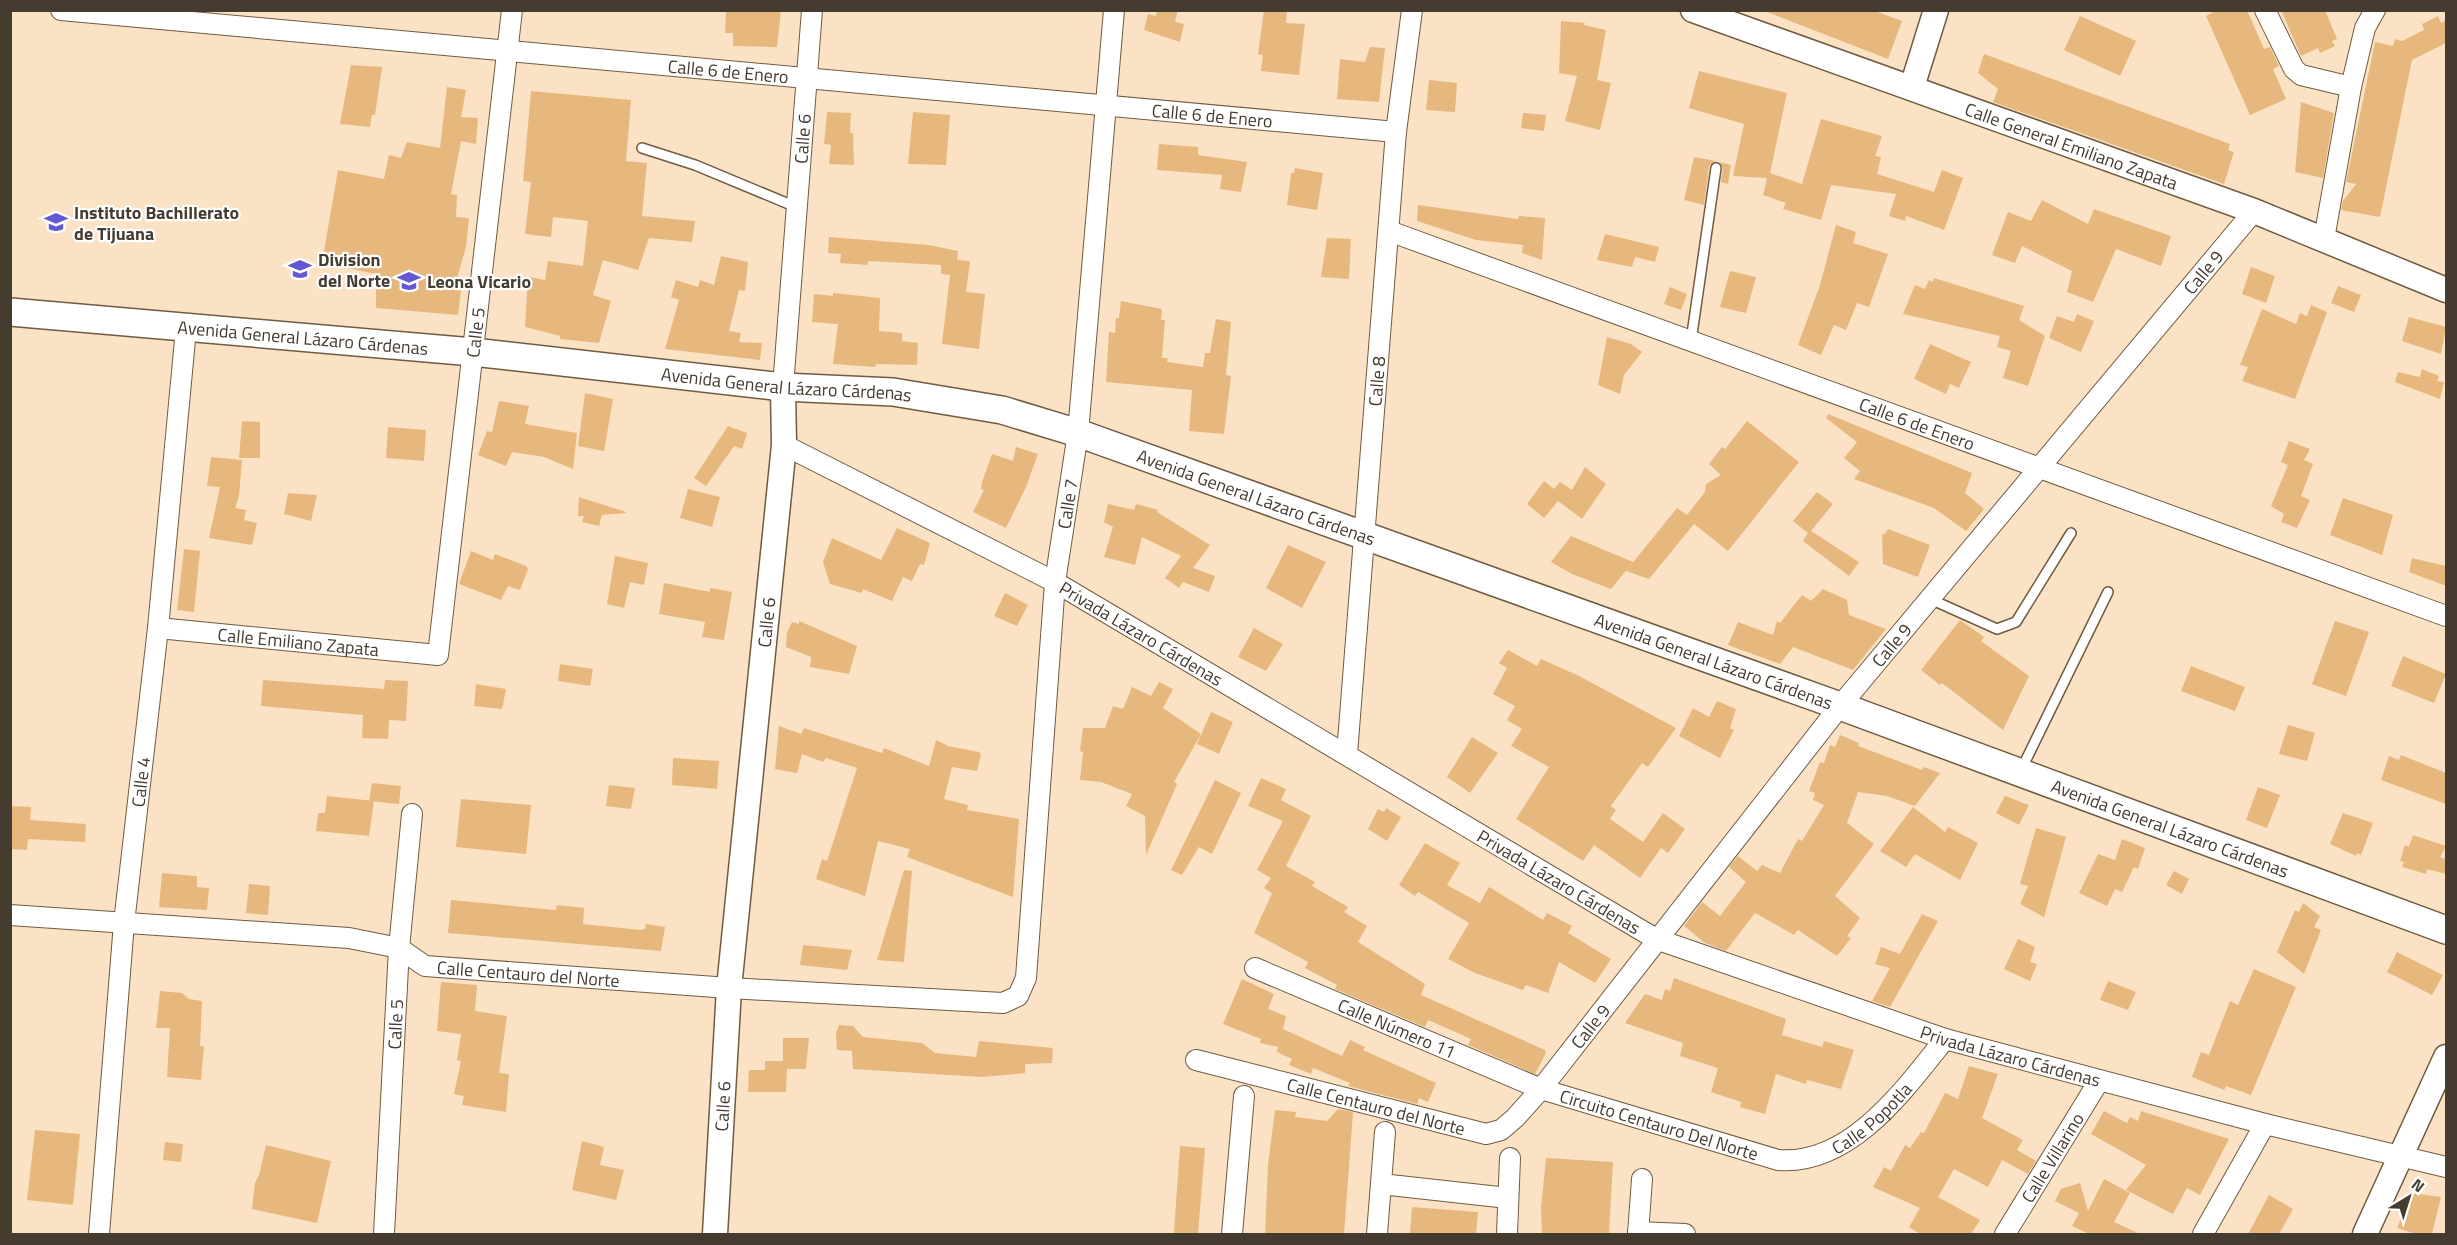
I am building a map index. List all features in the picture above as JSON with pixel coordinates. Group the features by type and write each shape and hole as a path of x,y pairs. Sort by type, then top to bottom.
{"main road":[{"name":"Avenida General Lázaro Cárdenas","path":"10,312 473,352 783,387 893,392 1002,410 1078,434 1840,706 2446,930"}],"street":[{"name":"Calle 6 de Enero","path":"61,10 237,19 509,49 1396,132"},
{"name":"Calle 5","path":"438,655 512,10"},
{"name":"Calle 6","path":"715,1234 729,988 784,445 783,387 805,76 812,10"},
{"name":"Calle 7","path":"1018,996 1026,978 1055,582 1078,434 1114,10"},
{"name":"Calle 8","path":"1347,754 1366,537 1396,132 1412,10"},
{"name":"Calle General Emiliano Zapata","path":"1693,10 2254,211 2446,290"},
{"path":"2265,10 2294,69 2301,75 2351,87"},
{"path":"2324,239 2351,87 2365,28 2375,10"},
{"path":"1912,87 1930,12"},
{"name":"Calle 9","path":"1541,1089 1840,706 2254,211"},
{"name":"Calle 6 de Enero","path":"1389,231 2446,616"},
{"name":"Calle 4","path":"99,1234 124,923 158,628 186,329"},
{"name":"Privada Lázaro Cárdenas","path":"784,445 1055,582 1656,939 1945,1039 2265,1124 2400,1158 2446,1167"},
{"name":"Calle Emiliano Zapata","path":"158,628 438,655"},
{"name":"Calle 5","path":"384,1234 399,948 412,814"},
{"name":"Calle Centauro del Norte","path":"10,915 349,938 399,948 425,966 729,988 1003,1003 1018,996"},
{"name":"Calle Número 11","path":"1255,968 1541,1089"},
{"name":"Calle Popotla","path":"1778,1161 1809,1160 1848,1140 1881,1114 1913,1080 1945,1039"},
{"path":"2365,1234 2446,1057"},
{"name":"Calle Centauro del Norte","path":"1196,1060 1486,1134 1501,1130 1541,1089"},
{"name":"Calle Villarino","path":"2005,1234 2099,1081"},
{"name":"Circuito Centauro Del Norte","path":"1541,1089 1778,1161"},
{"path":"1232,1234 1244,1096"},
{"path":"2203,1234 2265,1124"},
{"path":"1377,1234 1385,1132"},
{"path":"1508,1234 1510,1158"},
{"path":"1642,1179 1638,1233 1685,1234"},
{"path":"1381,1184 1508,1198"}],"lane":[{"path":"642,148 695,165 796,207"},
{"path":"1691,340 1716,168"},
{"path":"1930,599 1997,629 2016,622 2071,533"},
{"path":"2019,772 2108,592"}],"building":[{"path":"726,10 781,10 777,47 733,46 733,33 725,33"},
{"path":"1157,10 1178,10 1175,22 1184,24 1180,42 1144,30 1148,14 1156,16"},
{"path":"1264,10 1287,10 1286,23 1305,24 1299,75 1261,71 1263,55 1258,54"},
{"path":"1762,10 1872,10 1902,21 1888,59"},
{"path":"2217,10 2247,10 2264,49 2270,47 2279,66 2273,69 2286,99 2250,115 2206,16"},
{"path":"2281,10 2325,10 2337,39 2332,41 2335,46 2320,53 2318,48 2301,56"},
{"path":"2080,16 2136,41 2120,76 2064,50"},
{"path":"2438,16 2441,23 2446,20 2446,43 2412,60 2380,217 2341,210 2343,201 2356,184 2346,182 2375,42 2393,46 2395,39 2402,41 2424,30 2422,24"},
{"path":"1561,21 1585,23 1584,25 1606,30 1597,80 1611,83 1600,130 1565,121 1577,76 1559,73"},
{"path":"1370,47 1385,48 1379,102 1337,99 1340,59 1365,62"},
{"path":"1984,54 2230,144 2228,150 2234,152 2224,184 1993,102 1998,89 1978,73"},
{"path":"351,65 382,67 375,115 372,115 370,127 340,124"},
{"path":"1699,71 1787,93 1770,173 1802,184 1821,119 1882,136 1875,156 1881,157 1877,174 1934,192 1942,170 1963,178 1944,230 1906,216 1905,221 1889,216 1896,194 1831,185 1821,220 1783,209 1786,203 1763,195 1767,178 1733,176 1744,124 1689,108"},
{"path":"1429,80 1457,83 1455,112 1426,110"},
{"path":"447,87 466,90 461,117 478,118 476,144 461,141 451,194 457,195 456,217 469,218 466,247 454,289 461,290 458,315 376,308 376,274 322,263 338,170 384,179 389,155 401,158 407,142 440,148"},
{"path":"531,91 631,100 626,161 647,163 642,216 695,221 692,242 649,238 638,270 603,260 593,295 611,301 599,343 560,339 560,336 525,327 528,277 545,280 548,261 583,266 588,221 553,217 551,237 525,234 531,182 523,181"},
{"path":"2301,102 2334,113 2323,178 2295,172"},
{"path":"827,112 851,113 850,133 853,133 854,165 829,164 831,145 824,144"},
{"path":"913,112 950,115 946,165 908,164"},
{"path":"1523,113 1546,115 1544,131 1521,128"},
{"path":"1159,144 1198,147 1198,155 1247,162 1241,192 1220,189 1222,175 1157,170"},
{"path":"1694,157 1716,161 1709,166 1704,205 1684,200"},
{"path":"1719,162 1731,165 1728,184 1721,182 1723,168"},
{"path":"1295,168 1323,173 1317,210 1287,205 1291,173 1294,173"},
{"path":"2042,200 2088,224 2094,209 2171,236 2161,266 2116,249 2093,302 2067,292 2072,271 2022,246 2015,263 1992,255 2008,212 2031,221"},
{"path":"1418,205 1518,219 1519,216 1545,218 1542,260 1522,253 1523,245 1476,240 1417,221"},
{"path":"1836,225 1856,232 1853,243 1888,254 1869,307 1857,303 1846,330 1834,325 1821,355 1798,345 1820,285"},
{"path":"1605,234 1659,247 1655,262 1635,257 1632,267 1597,260"},
{"path":"829,237 929,245 958,251 957,260 970,261 966,292 985,294 979,349 942,344 950,275 941,274 941,265 868,261 868,265 840,263 841,254 828,253"},
{"path":"1327,238 1351,239 1349,279 1321,277"},
{"path":"721,256 748,262 745,291 739,290 729,331 741,333 739,342 762,343 760,360 665,349 679,300 671,297 676,280 698,287 700,280 714,285"},
{"path":"2251,267 2275,276 2266,303 2242,294"},
{"path":"1730,271 1756,277 1746,313 1720,307"},
{"path":"1934,278 2024,306 2019,320 2045,336 2028,386 2003,378 2011,351 1997,347 2000,336 1903,314 1915,285 1925,289 1929,280 1933,282"},
{"path":"2338,286 2361,295 2354,312 2331,303"},
{"path":"1670,287 1687,294 1681,310 1664,304"},
{"path":"833,293 880,298 879,331 902,333 902,341 918,343 917,365 876,364 875,367 833,364 838,324 812,322 814,294 833,296"},
{"path":"1121,301 1162,309 1161,320 1165,320 1162,358 1168,358 1167,362 1203,367 1205,353 1210,353 1216,319 1231,322 1226,375 1231,376 1224,434 1189,431 1192,390 1106,382 1109,332 1115,333"},
{"path":"2311,305 2327,312 2295,399 2242,381 2248,367 2240,365 2262,309 2296,324 2300,313 2307,316"},
{"path":"2077,314 2094,321 2081,352 2049,338 2057,316 2074,322"},
{"path":"2409,317 2446,327 2441,354 2402,341"},
{"path":"1607,337 1631,344 1642,352 1624,375 1620,394 1598,385"},
{"path":"1930,344 1971,362 1959,388 1950,384 1946,394 1914,379"},
{"path":"2422,369 2439,376 2437,381 2444,382 2440,399 2395,382 2398,372 2420,377"},
{"path":"585,393 613,399 604,451 578,446"},
{"path":"499,401 529,406 525,424 577,433 573,469 544,457 512,452 506,466 478,455 487,431 492,432"},
{"path":"1828,414 1972,473 1965,493 1984,509 1966,531 1934,508 1854,479 1860,471 1844,458 1857,442 1826,418"},
{"path":"242,421 260,422 260,458 239,458"},
{"path":"1747,421 1799,462 1728,551 1694,524 1649,579 1626,571 1677,508 1687,515 1705,492 1706,484 1721,475 1709,464 1722,447 1725,449"},
{"path":"728,426 747,433 742,449 734,446 706,486 694,478"},
{"path":"388,427 426,430 424,461 386,458"},
{"path":"2289,441 2310,449 2304,460 2313,464 2301,496 2310,500 2297,528 2281,522 2284,514 2271,506 2288,465 2281,462"},
{"path":"1016,447 1038,454 1026,487 1006,528 973,512 984,490 981,489 982,482 992,454 1013,461"},
{"path":"211,457 242,460 239,496 235,508 246,510 244,520 257,523 252,545 209,538 220,487 207,486"},
{"path":"1585,467 1606,484 1582,519 1558,501 1544,518 1527,504 1544,481 1554,489 1560,482 1572,490"},
{"path":"688,489 720,497 712,527 680,518"},
{"path":"1817,492 1833,504 1811,531 1859,562 1849,576 1803,541 1808,533 1793,521"},
{"path":"288,493 317,495 311,521 284,514"},
{"path":"579,497 626,513 602,515 599,526 582,522 584,516 578,516"},
{"path":"2343,498 2393,515 2382,555 2330,535"},
{"path":"1108,504 1134,510 1136,504 1158,510 1157,512 1210,545 1193,568 1215,576 1209,592 1183,582 1179,588 1165,578 1181,556 1142,537 1135,565 1104,557 1113,527 1104,522"},
{"path":"897,528 930,543 924,565 920,564 912,581 903,577 892,601 863,589 862,593 830,584 823,562 832,538 881,560"},
{"path":"1888,529 1930,545 1918,577 1883,564 1882,534 1885,534"},
{"path":"1571,536 1633,562 1611,589 1572,574 1551,562"},
{"path":"1288,545 1326,562 1302,608 1266,588"},
{"path":"184,549 200,551 194,612 177,610"},
{"path":"471,551 493,560 495,554 526,566 528,569 520,590 508,586 501,600 459,584"},
{"path":"615,556 648,563 644,585 630,582 624,608 607,604"},
{"path":"2412,558 2446,566 2446,586 2409,572"},
{"path":"664,583 710,592 710,588 732,592 724,640 702,637 705,622 659,614"},
{"path":"1823,589 1847,600 1849,615 1886,629 1853,670 1793,647 1780,664 1728,645 1738,622 1773,635 1777,621 1780,623 1802,595 1811,601"},
{"path":"1005,593 1028,605 1017,626 994,616"},
{"path":"1960,620 1984,637 1981,641 2029,676 2003,730 1942,683 1940,685 1921,670"},
{"path":"799,621 857,646 849,674 810,667 811,657 786,647 787,633 792,622 799,624"},
{"path":"2335,621 2369,632 2346,696 2312,684"},
{"path":"1254,628 1283,644 1266,671 1238,657"},
{"path":"1508,650 1537,666 1541,659 1579,676 1676,728 1648,767 1642,763 1611,806 1616,810 1610,819 1643,842 1663,813 1685,829 1668,853 1661,848 1640,878 1594,845 1583,861 1516,819 1549,767 1511,746 1522,729 1507,720 1515,706 1493,694 1507,668 1499,663"},
{"path":"2403,656 2446,674 2434,703 2391,686"},
{"path":"560,664 593,669 590,686 558,681"},
{"path":"2191,666 2245,687 2235,711 2181,691"},
{"path":"263,680 384,689 385,680 408,681 406,721 389,720 388,739 362,738 363,715 261,706"},
{"path":"1159,682 1173,689 1163,708 1201,734 1174,782 1177,784 1146,855 1145,816 1126,806 1132,794 1101,782 1080,780 1083,752 1080,751 1083,728 1105,728 1113,706 1123,709 1132,687 1151,696"},
{"path":"476,684 506,689 502,709 474,706"},
{"path":"1717,701 1736,709 1730,728 1734,730 1720,758 1679,736 1693,708 1709,717"},
{"path":"1211,712 1233,722 1219,754 1197,744"},
{"path":"2288,725 2315,733 2307,761 2279,754"},
{"path":"779,726 801,734 804,728 882,753 884,748 929,766 936,740 948,746 979,752 981,754 977,771 952,767 944,799 968,805 967,810 1019,819 1013,897 907,857 910,849 878,841 865,896 816,879 822,859 827,861 857,768 826,758 823,762 802,754 797,773 775,769"},
{"path":"1840,735 1859,743 1858,746 1922,770 1924,767 1940,773 1915,806 1887,796 1858,792 1847,823 1874,844 1835,896 1860,918 1847,936 1851,938 1837,956 1798,930 1794,935 1755,913 1726,951 1705,943 1684,926 1702,902 1720,916 1746,882 1729,867 1738,856 1757,871 1762,865 1780,873 1798,839 1802,841 1824,805 1813,800 1815,793 1809,791 1820,762 1824,763 1830,745 1835,747"},
{"path":"1472,737 1498,753 1470,793 1447,777"},
{"path":"2401,755 2446,773 2446,804 2381,780 2389,756 2399,760"},
{"path":"673,758 719,761 717,789 672,785"},
{"path":"1261,778 1286,789 1281,800 1311,816 1286,866 1315,882 1312,886 1348,907 1344,912 1367,926 1358,942 1425,984 1421,995 1545,1050 1546,1053 1535,1074 1468,1045 1471,1039 1428,1020 1425,1027 1335,989 1337,985 1305,968 1308,962 1254,933 1272,893 1264,888 1271,878 1257,870 1283,821 1248,806"},
{"path":"1215,780 1241,793 1212,854 1199,847 1182,875 1171,870"},
{"path":"372,783 401,786 399,804 369,801"},
{"path":"609,785 635,788 631,809 606,806"},
{"path":"2258,787 2280,795 2267,828 2246,820"},
{"path":"327,796 374,801 369,836 316,831 318,813 325,813"},
{"path":"2005,796 2029,805 2019,825 1996,813"},
{"path":"461,799 531,805 526,854 456,847"},
{"path":"10,806 31,807 30,820 86,824 85,842 28,839 27,850 10,849"},
{"path":"1913,807 1945,832 1948,827 1978,843 1960,880 1915,854 1906,867 1880,851"},
{"path":"1386,808 1401,817 1387,841 1368,829 1378,809 1384,812"},
{"path":"2343,813 2373,823 2361,855 2357,853 2356,856 2330,844"},
{"path":"2036,828 2066,837 2044,917 2020,904 2028,886 2020,884"},
{"path":"2413,835 2446,846 2440,857 2446,859 2446,874 2427,869 2426,874 2402,867 2404,862 2400,861 2405,845 2409,847"},
{"path":"2122,839 2145,848 2138,869 2134,867 2122,892 2115,889 2107,906 2079,893 2098,854 2115,860"},
{"path":"1425,843 1460,863 1447,885 1480,903 1489,887 1543,920 1547,913 1572,926 1568,933 1611,959 1595,983 1559,962 1548,993 1526,985 1523,990 1475,973 1448,959 1469,923 1418,892 1415,896 1399,885"},
{"path":"904,870 912,871 904,962 877,960"},
{"path":"2174,871 2189,879 2182,894 2166,885"},
{"path":"162,873 197,876 197,887 209,888 207,910 159,907"},
{"path":"249,884 270,886 268,915 246,913"},
{"path":"451,900 556,910 557,905 584,908 583,924 641,930 645,929 646,924 665,927 661,951 448,933"},
{"path":"2303,903 2320,916 2314,927 2321,930 2304,974 2277,952 2295,910 2299,912"},
{"path":"1922,914 1938,921 1890,1007 1872,1001 1890,968 1875,964 1881,947 1900,954"},
{"path":"2018,939 2035,947 2030,962 2037,964 2030,981 2004,969"},
{"path":"803,945 852,950 847,970 800,965"},
{"path":"2397,952 2443,975 2432,995 2387,972"},
{"path":"2254,969 2296,987 2251,1095 2226,1086 2224,1090 2192,1077 2201,1052 2209,1055 2230,1001 2238,1005"},
{"path":"1674,978 1786,1019 1782,1035 1822,1047 1824,1041 1854,1050 1841,1089 1807,1080 1806,1084 1776,1074 1765,1114 1740,1107 1741,1102 1711,1092 1718,1068 1680,1056 1683,1043 1625,1023 1645,994 1662,1000 1665,989 1670,991"},
{"path":"1242,979 1274,994 1268,1009 1286,1016 1283,1029 1342,1056 1350,1040 1365,1047 1363,1050 1436,1083 1428,1102 1419,1098 1417,1104 1348,1086 1350,1083 1313,1068 1311,1074 1289,1065 1292,1059 1277,1052 1278,1047 1260,1043 1261,1039 1223,1024"},
{"path":"2108,981 2136,992 2128,1010 2100,1000"},
{"path":"441,982 477,985 475,1011 507,1016 499,1073 509,1074 506,1112 462,1105 464,1096 454,1094 461,1061 457,1060 461,1034 437,1031"},
{"path":"160,991 182,993 189,999 202,1001 200,1046 204,1046 201,1080 167,1077 170,1028 156,1028"},
{"path":"839,1025 853,1026 863,1037 922,1043 935,1053 976,1057 979,1041 1053,1048 1052,1063 1025,1064 1025,1073 982,1077 853,1069 852,1051 837,1050 836,1033"},
{"path":"783,1038 809,1038 806,1069 787,1069 786,1092 748,1092 749,1070 765,1070 765,1061 783,1061"},
{"path":"1969,1066 1998,1074 1982,1118 2023,1140 2017,1150 2036,1161 2028,1174 2002,1160 1988,1187 1954,1169 1938,1197 1980,1220 1971,1234 1920,1234 1909,1227 1920,1208 1873,1187 1884,1167 1891,1171 1905,1145 1910,1148 1921,1132 1924,1133 1945,1093 1958,1099"},
{"path":"1338,1109 1353,1112 1344,1234 1265,1234 1268,1165 1275,1110 1296,1112 1295,1117 1327,1121"},
{"path":"2104,1111 2127,1123 2130,1117 2138,1121 2141,1111 2229,1139 2200,1195 2187,1188 2173,1214 2126,1190 2146,1165 2091,1134"},
{"path":"35,1130 80,1134 73,1205 27,1200"},
{"path":"582,1141 604,1147 600,1165 624,1170 616,1200 572,1190"},
{"path":"165,1142 183,1144 181,1162 163,1160"},
{"path":"266,1145 331,1161 317,1223 252,1209 255,1183"},
{"path":"1180,1146 1205,1148 1198,1234 1175,1234 1174,1232"},
{"path":"1546,1158 1613,1162 1609,1234 1542,1234 1541,1208"},
{"path":"2104,1179 2130,1193 2114,1222 2140,1234 2089,1234 2072,1226 2079,1213 2055,1201 2061,1189 2080,1183 2088,1211"},
{"path":"2411,1193 2441,1197 2432,1234 2416,1234 2397,1228"},
{"path":"2269,1195 2293,1209 2279,1234 2248,1234"},
{"path":"1412,1207 1478,1212 1476,1234 1410,1234"}],"place":[{"name":"Instituto Bachillerato de Tijuana","path":"56,222"},
{"name":"Division del Norte","path":"300,269"},
{"name":"Leona Vicario","path":"409,281"}]}
